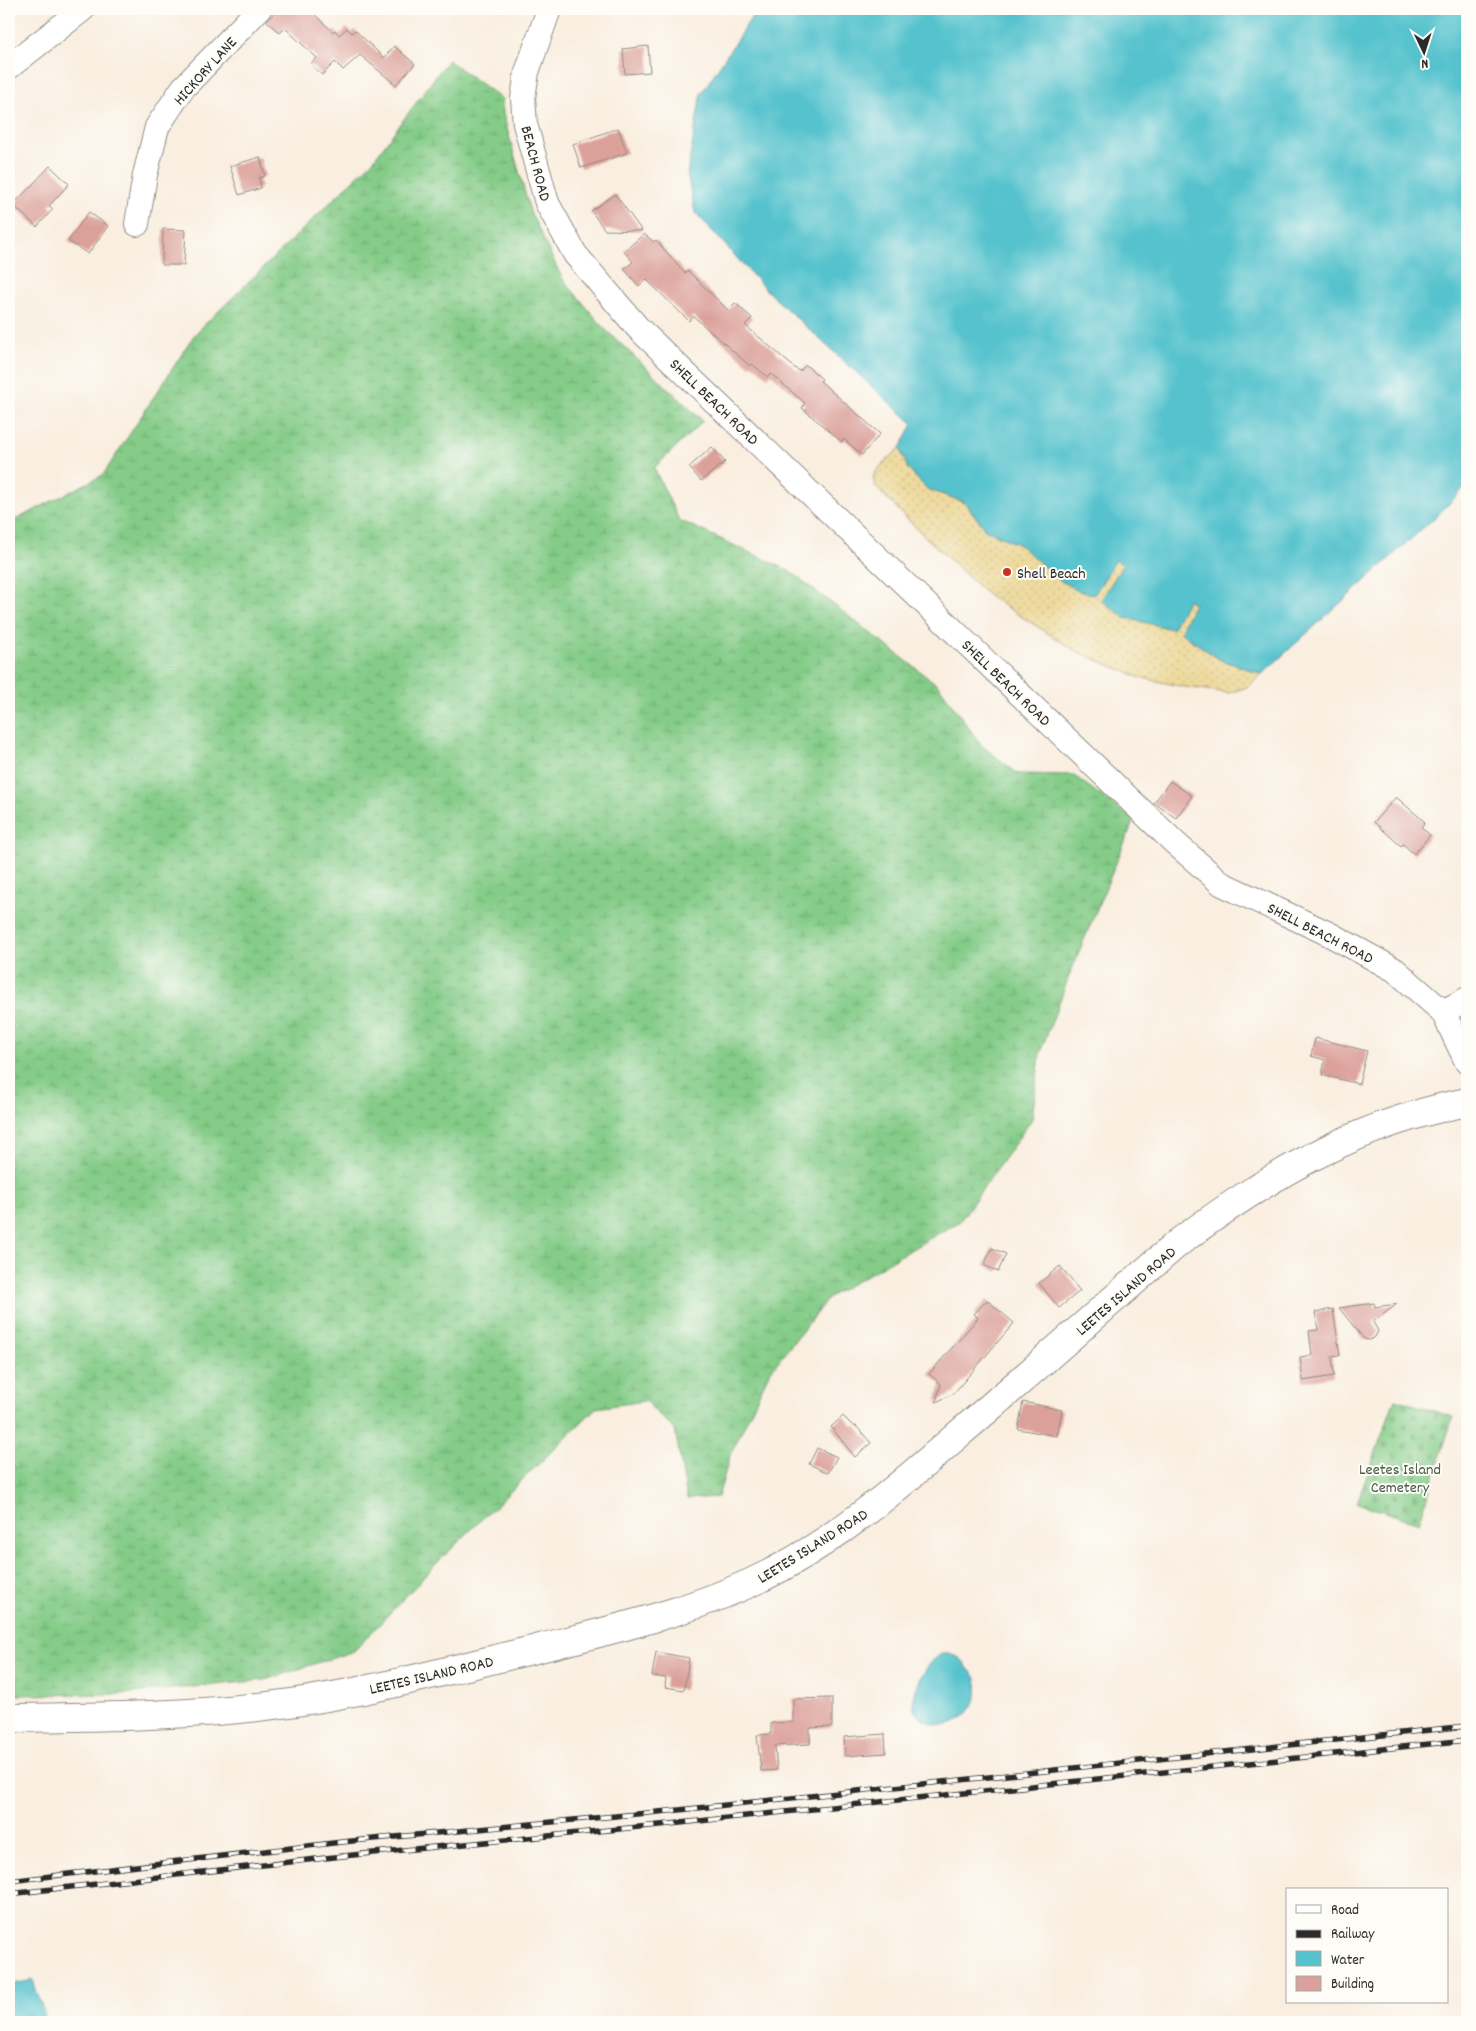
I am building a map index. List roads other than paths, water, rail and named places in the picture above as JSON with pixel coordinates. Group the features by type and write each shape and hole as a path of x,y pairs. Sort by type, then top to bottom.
{"main road":[{"name":"LEETES ISLAND ROAD","path":"9,1718 157,1715 231,1710 342,1694 395,1684 582,1638 672,1613 725,1594 783,1566 886,1498 1178,1244 1224,1209 1263,1183 1356,1135 1438,1108 1467,1102"}],"street":[{"path":"9,67 83,9"},
{"name":"HICKORY LANE","path":"137,224 145,175 157,127 183,88 259,9"},
{"name":"BEACH ROAD","path":"546,10 527,72 523,98 525,124 547,203 575,254"},
{"name":"SHELL BEACH ROAD","path":"575,254 638,328 1161,829 1222,884 1329,934 1395,970 1443,1012 1467,1062"},
{"path":"1443,1012 1467,998"}],"water":[{"path":"757,9 1467,9 1467,485 1442,511 1262,674 1219,659 1180,632 1194,604 1188,599 1172,629 1125,618 1101,600 1123,565 1116,560 1094,595 1076,590 1058,579 1020,545 986,530 964,502 927,489 908,469 900,448 913,424 768,292 695,212 687,174 701,94"},
{"path":"942,1654 957,1656 962,1661 975,1678 977,1689 976,1698 967,1714 951,1724 941,1725 921,1718 915,1712 913,1703 917,1687 925,1670 936,1657"},
{"path":"33,1980 44,2013 42,2022 9,2022 9,1985"}],"railway":[{"path":"9,1881 342,1842 679,1810 1467,1726"},
{"path":"9,1894 343,1856 680,1823 1467,1740"}],"place":[{"name":"Shell Beach","path":"1007,572"}],"park label":[{"name":"Leetes Island Cemetery","path":"1400,1477"}]}
